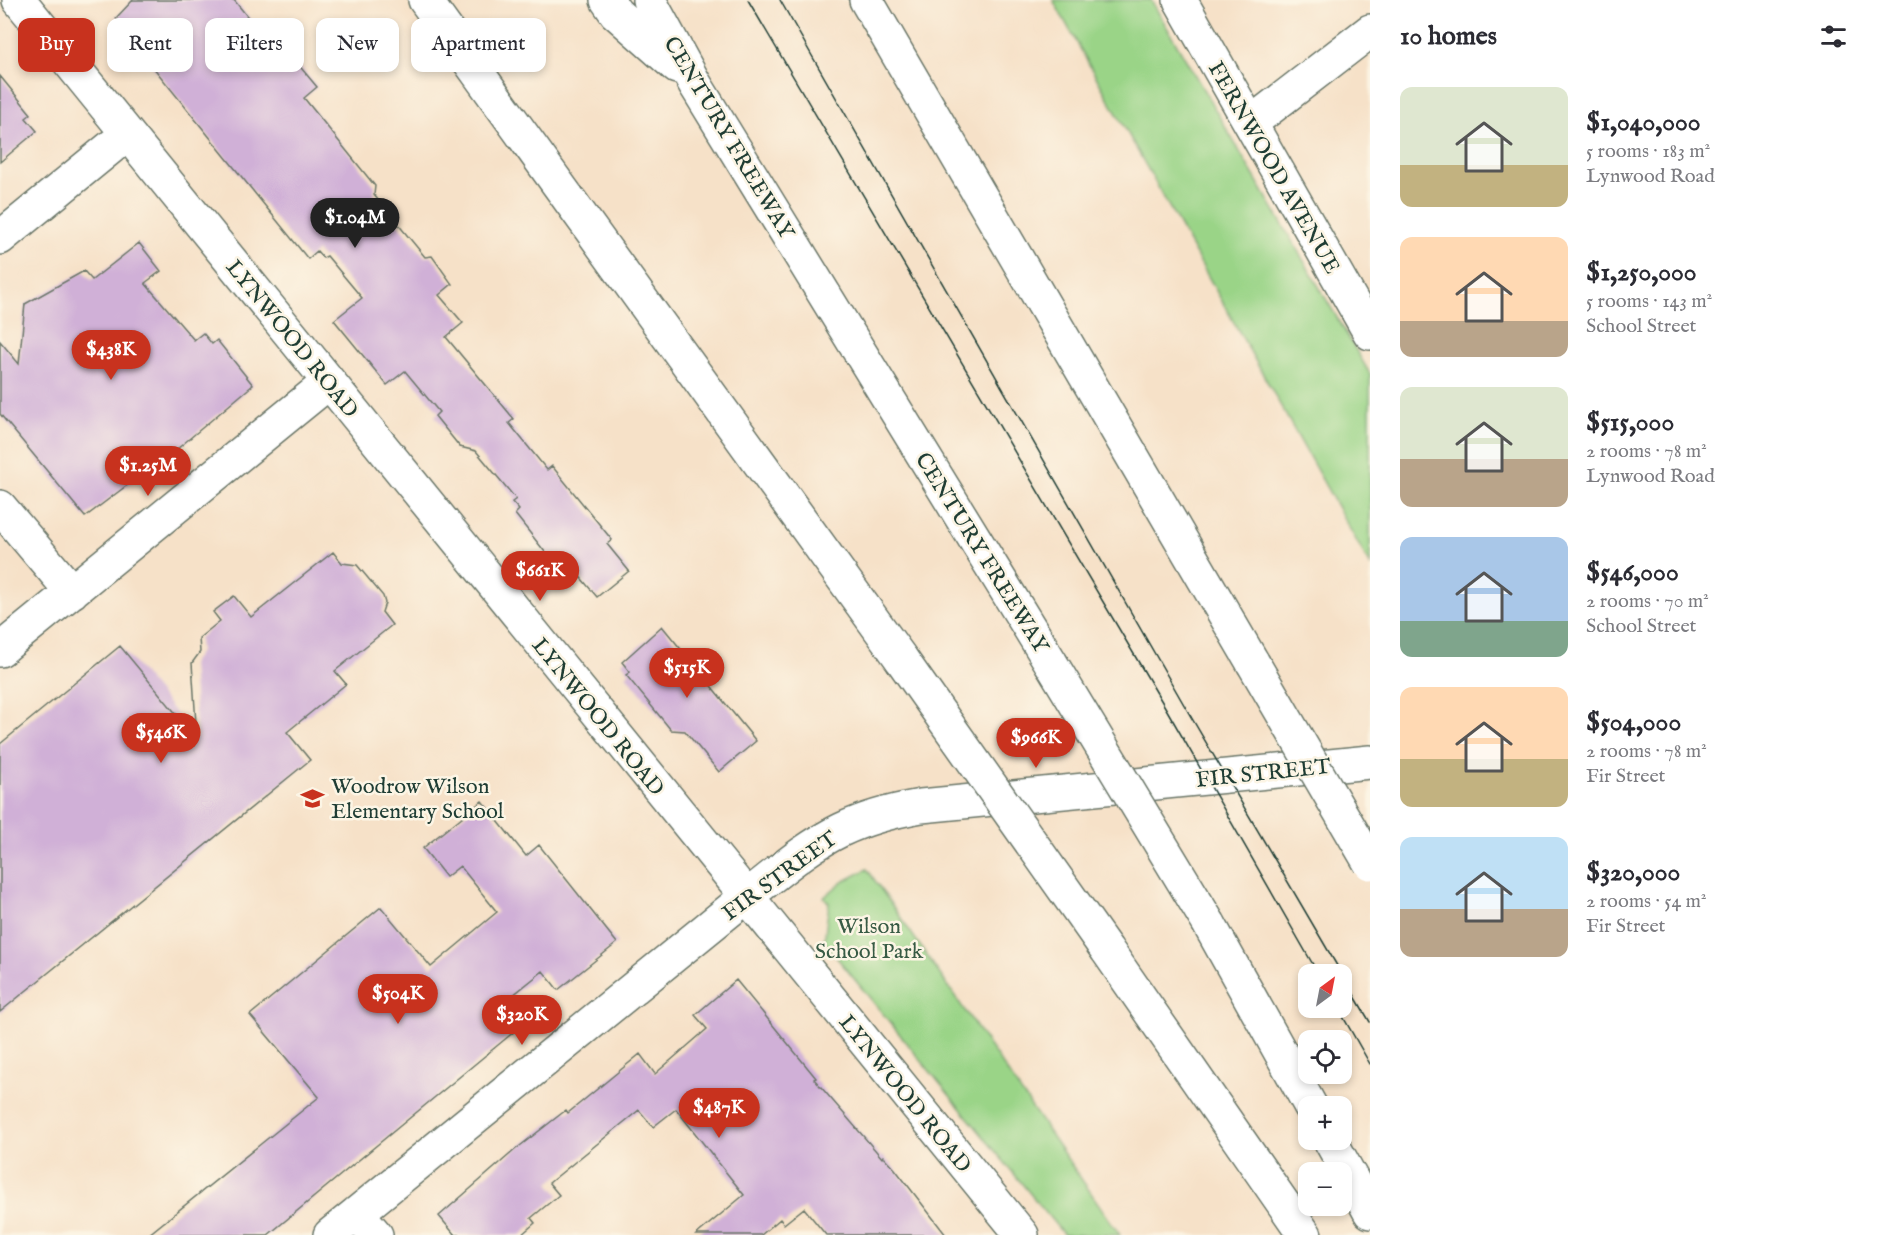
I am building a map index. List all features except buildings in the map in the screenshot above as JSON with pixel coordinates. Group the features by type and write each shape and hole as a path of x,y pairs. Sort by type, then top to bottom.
{"main road":[{"name":"LYNWOOD ROAD","path":"19,0 1022,1235"},
{"path":"425,0 902,660 1305,1235"},
{"path":"607,0 616,14 695,84"},
{"name":"CENTURY FREEWAY","path":"649,0 695,84 1209,924 1305,1096"},
{"path":"866,0 1370,863"},
{"path":"891,0 972,181"},
{"name":"FERNWOOD AVENUE","path":"1180,0 1370,333"},
{"path":"1251,123 1370,31"},
{"path":"0,238 127,134"},
{"path":"0,650 328,382"},
{"path":"0,507 72,592"},
{"name":"FIR STREET","path":"330,1235 366,1224 746,897 816,844 841,830 880,814 921,806 1370,762"},
{"path":"1336,1150 1370,1212"}],"green space":[{"path":"1053,0 1151,0 1370,374 1370,565"},
{"name":"Wilson School Park","path":"867,869 1120,1235 1064,1235 824,942 829,903 824,897 841,883"}],"tram line":[{"path":"748,0 1168,712 1313,964"},
{"path":"780,0 1187,710 1370,1022"},
{"path":"1344,1018 1370,1064"}],"place":[{"name":"Woodrow Wilson Elementary School","path":"313,798"}]}
